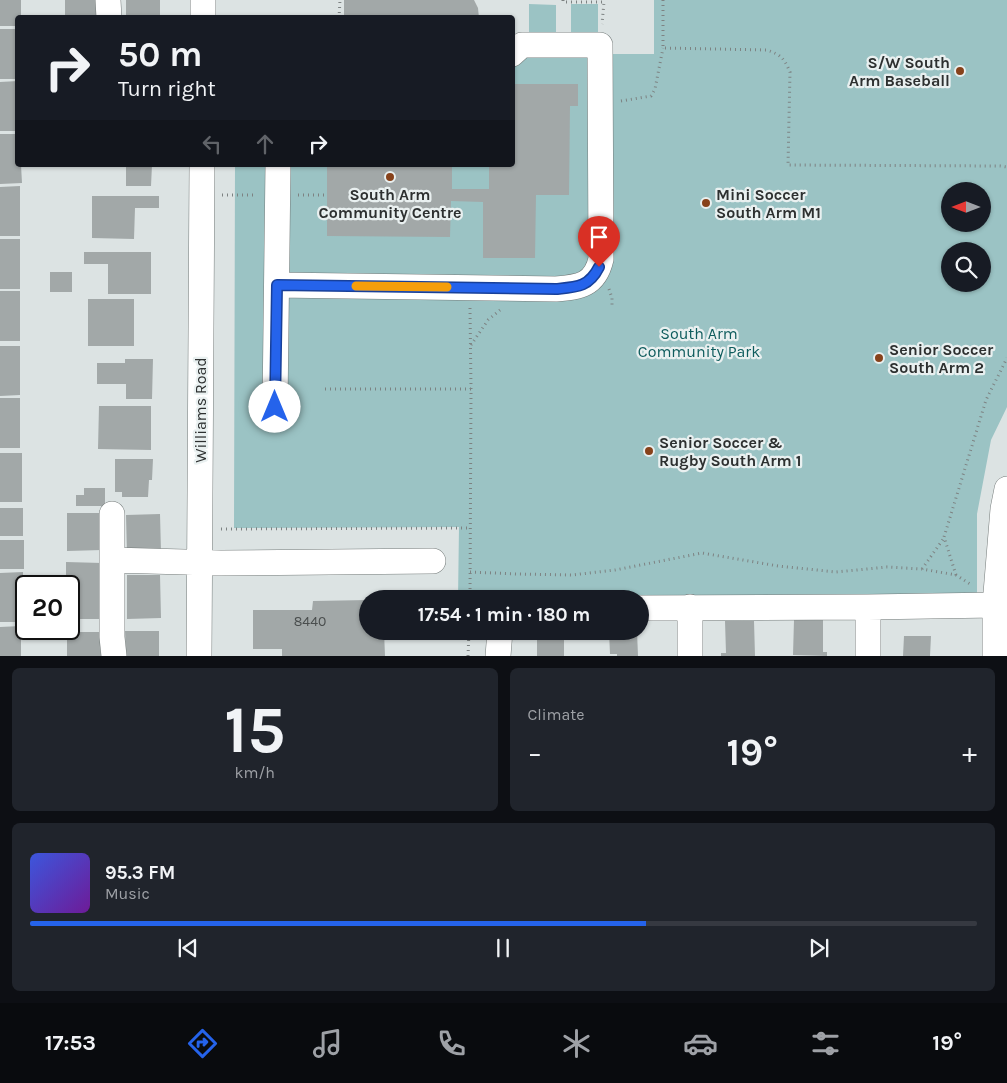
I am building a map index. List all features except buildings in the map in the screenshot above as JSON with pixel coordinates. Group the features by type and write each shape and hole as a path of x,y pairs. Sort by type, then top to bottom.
{"street":[{"path":"108,0 109,15"},
{"path":"203,0 203,15"},
{"path":"277,285 556,289 580,286 595,276 601,259 600,45 522,45 515,51"},
{"name":"Williams Road","path":"199,656 202,167"},
{"path":"275,407 278,167"},
{"path":"995,656 995,605 1003,509 1007,489"},
{"path":"112,514 112,637 114,656"},
{"path":"112,560 200,563 433,562"},
{"path":"649,608 995,605"},
{"path":"868,607 868,656"},
{"path":"690,608 690,656"},
{"path":"498,656 499,640"}],"path":[{"path":"339,15 340,0"},
{"path":"563,0 563,2 604,2 600,45"},
{"path":"600,104 651,96 655,89 663,48 663,0"},
{"path":"663,48 767,50 776,53 785,60 790,72 788,165 1007,167"},
{"path":"470,288 470,590"},
{"path":"470,345 488,320 502,308"},
{"path":"922,569 944,537 986,400 1007,358"},
{"path":"325,389 471,389"},
{"path":"221,529 470,528"},
{"path":"944,537 956,575"},
{"path":"470,572 572,574 615,570 702,553 778,566 836,572 887,567 922,569 956,575 972,586"},
{"path":"468,656 469,640"}],"green space":[{"name":"South Arm Community Park","path":"654,0 1007,0 1007,407 991,440 977,514 977,597 649,598 649,590 458,590 459,527 234,528 235,167 515,167 515,61 522,54 654,54"},
{"path":"529,4 556,5 556,39 529,38"},
{"path":"571,4 598,4 598,38 571,38"}],"slow traffic":[{"path":"356,286 447,287"}],"place":[{"name":"S/W South Arm Baseball","path":"960,71"},
{"name":"South Arm Community Centre","path":"390,177"},
{"name":"Mini Soccer South Arm M1","path":"706,203"},
{"name":"Senior Soccer South Arm 2","path":"879,358"},
{"name":"Senior Soccer & Rugby South Arm 1","path":"649,451"}],"route":[{"path":"275,407 277,285 556,289 580,286 587,283 595,276 599,267"}]}
